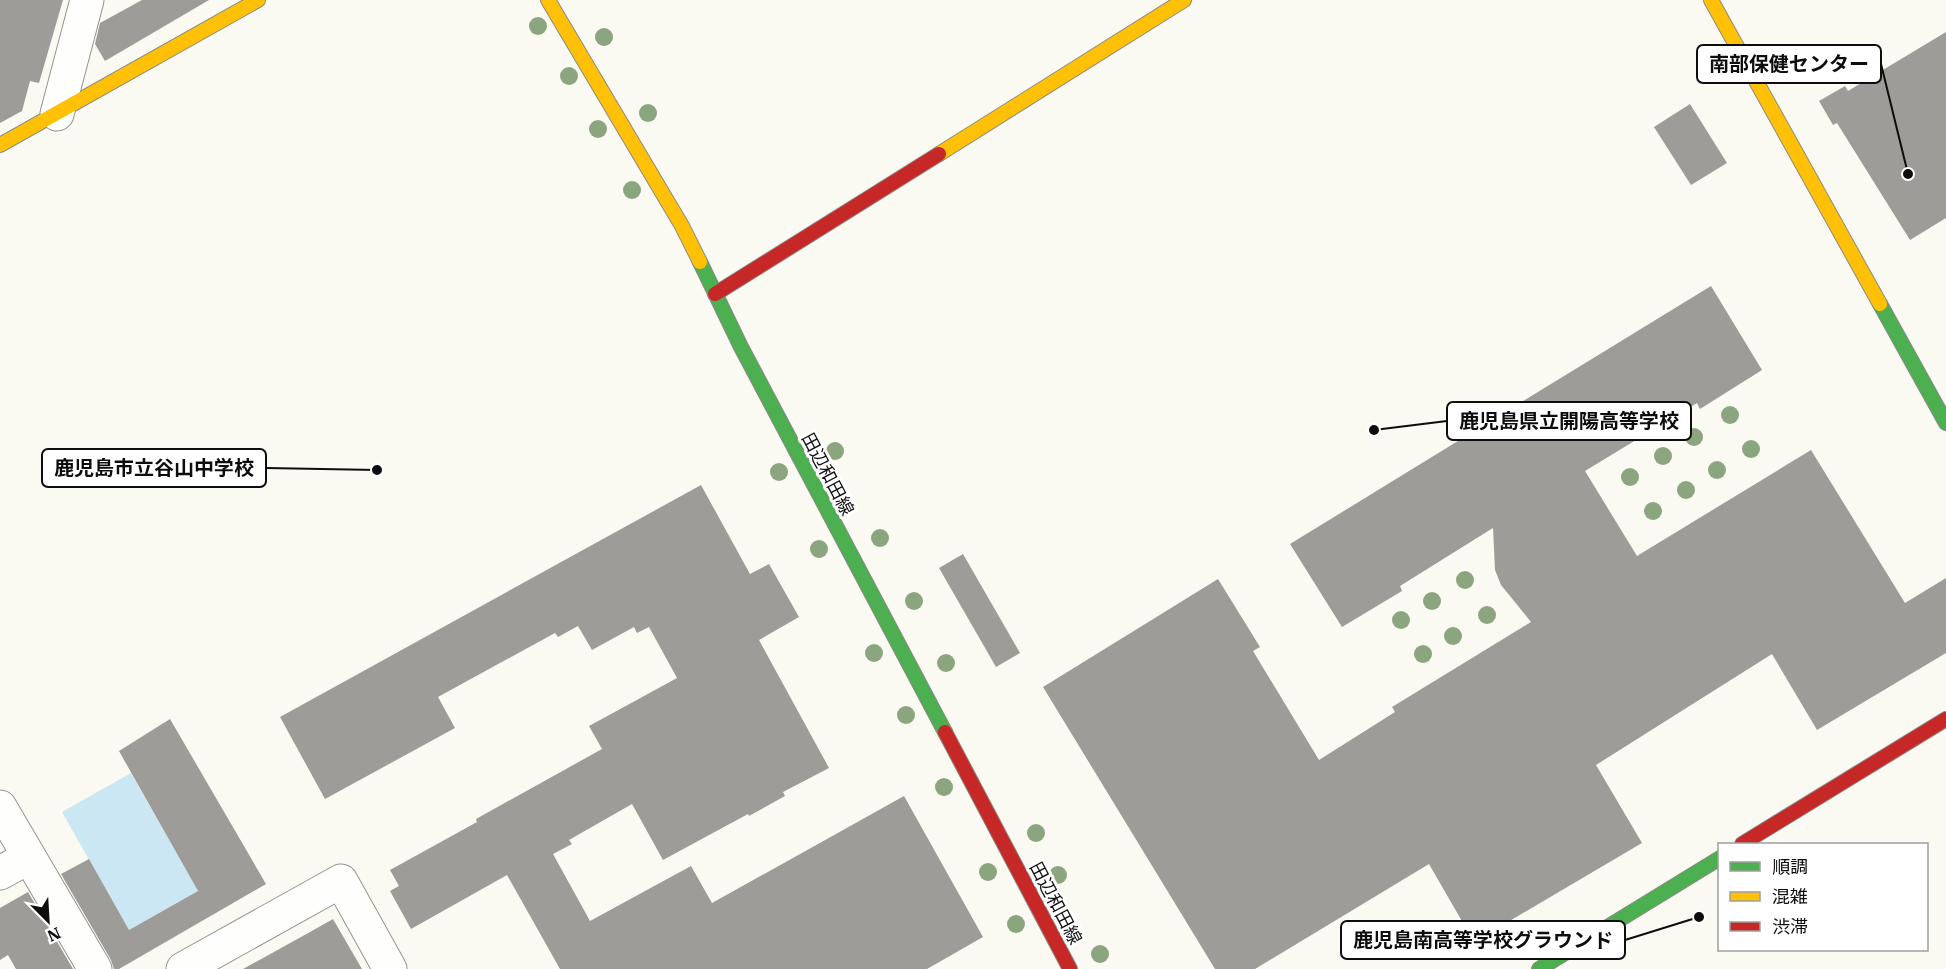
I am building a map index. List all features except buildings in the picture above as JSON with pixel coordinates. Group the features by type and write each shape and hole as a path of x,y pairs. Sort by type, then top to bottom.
{"street":[{"path":"57,114 87,0"},
{"path":"0,146 258,0"},
{"name":"田辺和田線","path":"548,0 682,226 741,347 1070,969"},
{"path":"715,294 1184,0"},
{"path":"1711,0 1946,423"},
{"path":"1744,843 1946,719"},
{"path":"0,807 95,969"},
{"path":"0,873 29,857"},
{"path":"1539,969 1718,859"},
{"path":"183,969 340,880 390,969"}],"water":[{"path":"131,773 198,891 129,930 62,812"}],"traffic: fast":[{"path":"700,262 741,347 945,732"},
{"path":"1880,304 1946,423"},
{"path":"1539,969 1718,859"}],"traffic: slow":[{"path":"0,145 258,0"},
{"path":"548,0 682,226 700,262"},
{"path":"939,154 1184,0"},
{"path":"1711,0 1880,304"}],"traffic: jam":[{"path":"715,294 939,154"},
{"path":"1744,843 1946,719"},
{"path":"945,732 1070,969"}],"place":[{"name":"南部保健センター","path":"1908,174"},
{"name":"鹿児島県立開陽高等学校","path":"1374,430"},
{"name":"鹿児島市立谷山中学校","path":"377,470"},
{"name":"鹿児島南高等学校グラウンド","path":"1699,917"}]}
